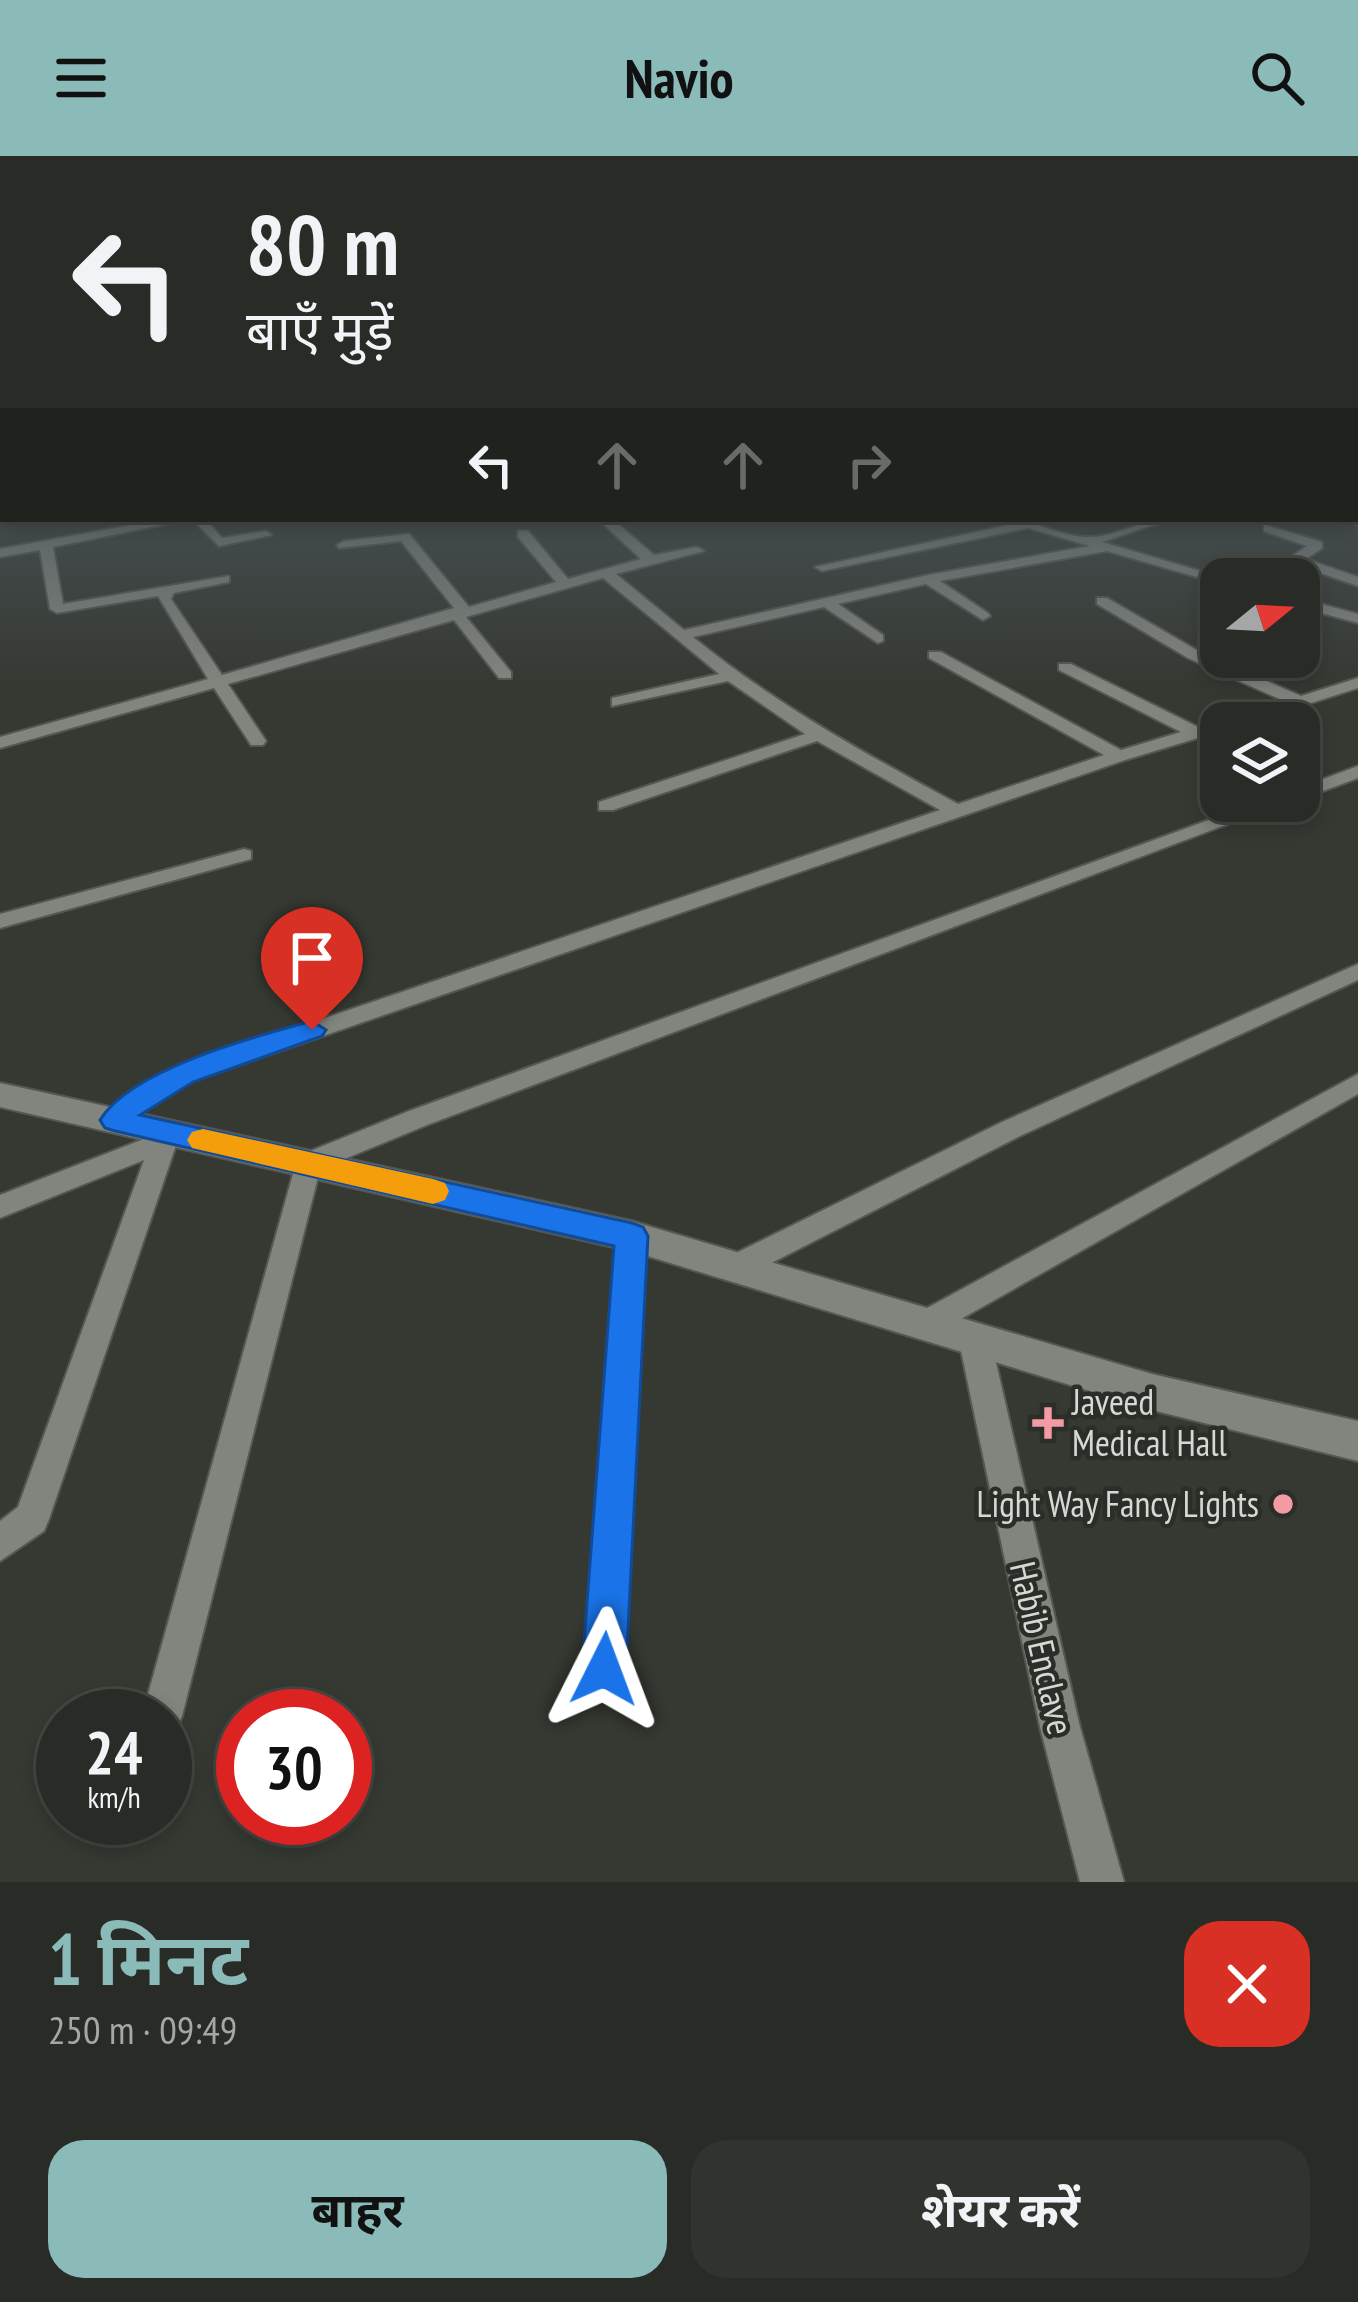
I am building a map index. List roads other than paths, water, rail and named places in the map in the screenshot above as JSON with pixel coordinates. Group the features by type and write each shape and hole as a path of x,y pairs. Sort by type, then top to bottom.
{"street":[{"path":"0,553 156,525"},
{"path":"203,525 219,542 266,535"},
{"path":"614,525 651,560"},
{"path":"822,567 1007,525"},
{"path":"1033,525 1200,574"},
{"path":"1087,542 1146,525"},
{"path":"1269,528 1317,545 1296,560 1358,583"},
{"path":"524,534 565,584"},
{"path":"344,544 404,537 505,675"},
{"path":"46,546 53,608 224,579"},
{"path":"683,635 928,579 1108,547"},
{"path":"0,743 460,611 698,551"},
{"path":"607,574 730,676 819,735 959,812"},
{"path":"928,579 983,616"},
{"path":"164,591 164,599 257,741"},
{"path":"1102,601 1194,655 1301,702 1358,683"},
{"path":"1324,609 1358,603"},
{"path":"830,605 878,638"},
{"path":"1320,608 1358,619"},
{"path":"935,655 1119,756"},
{"path":"1065,668 1196,733"},
{"path":"618,702 730,676"},
{"path":"115,1120 138,1100 183,1075 1200,732"},
{"path":"606,806 819,735"},
{"path":"1320,786 1358,772"},
{"path":"308,1163 418,1118 1222,822"},
{"path":"0,921 244,855"},
{"path":"740,1265 1011,1129 1358,971"},
{"path":"927,1324 1358,1083"},
{"path":"0,1096 115,1120 172,1138 308,1163 632,1236 1152,1392 1358,1441"},
{"path":"0,1207 172,1138"},
{"path":"0,1543 32,1519 172,1138"},
{"path":"169,1689 308,1163"},
{"path":"604,1669 632,1236"},
{"name":"Habib Enclave","path":"975,1341 1060,1727 1102,1882"}],"place":[{"name":"Javeed Medical Hall","path":"1048,1423"},
{"name":"Light Way Fancy Lights","path":"1283,1504"}]}
